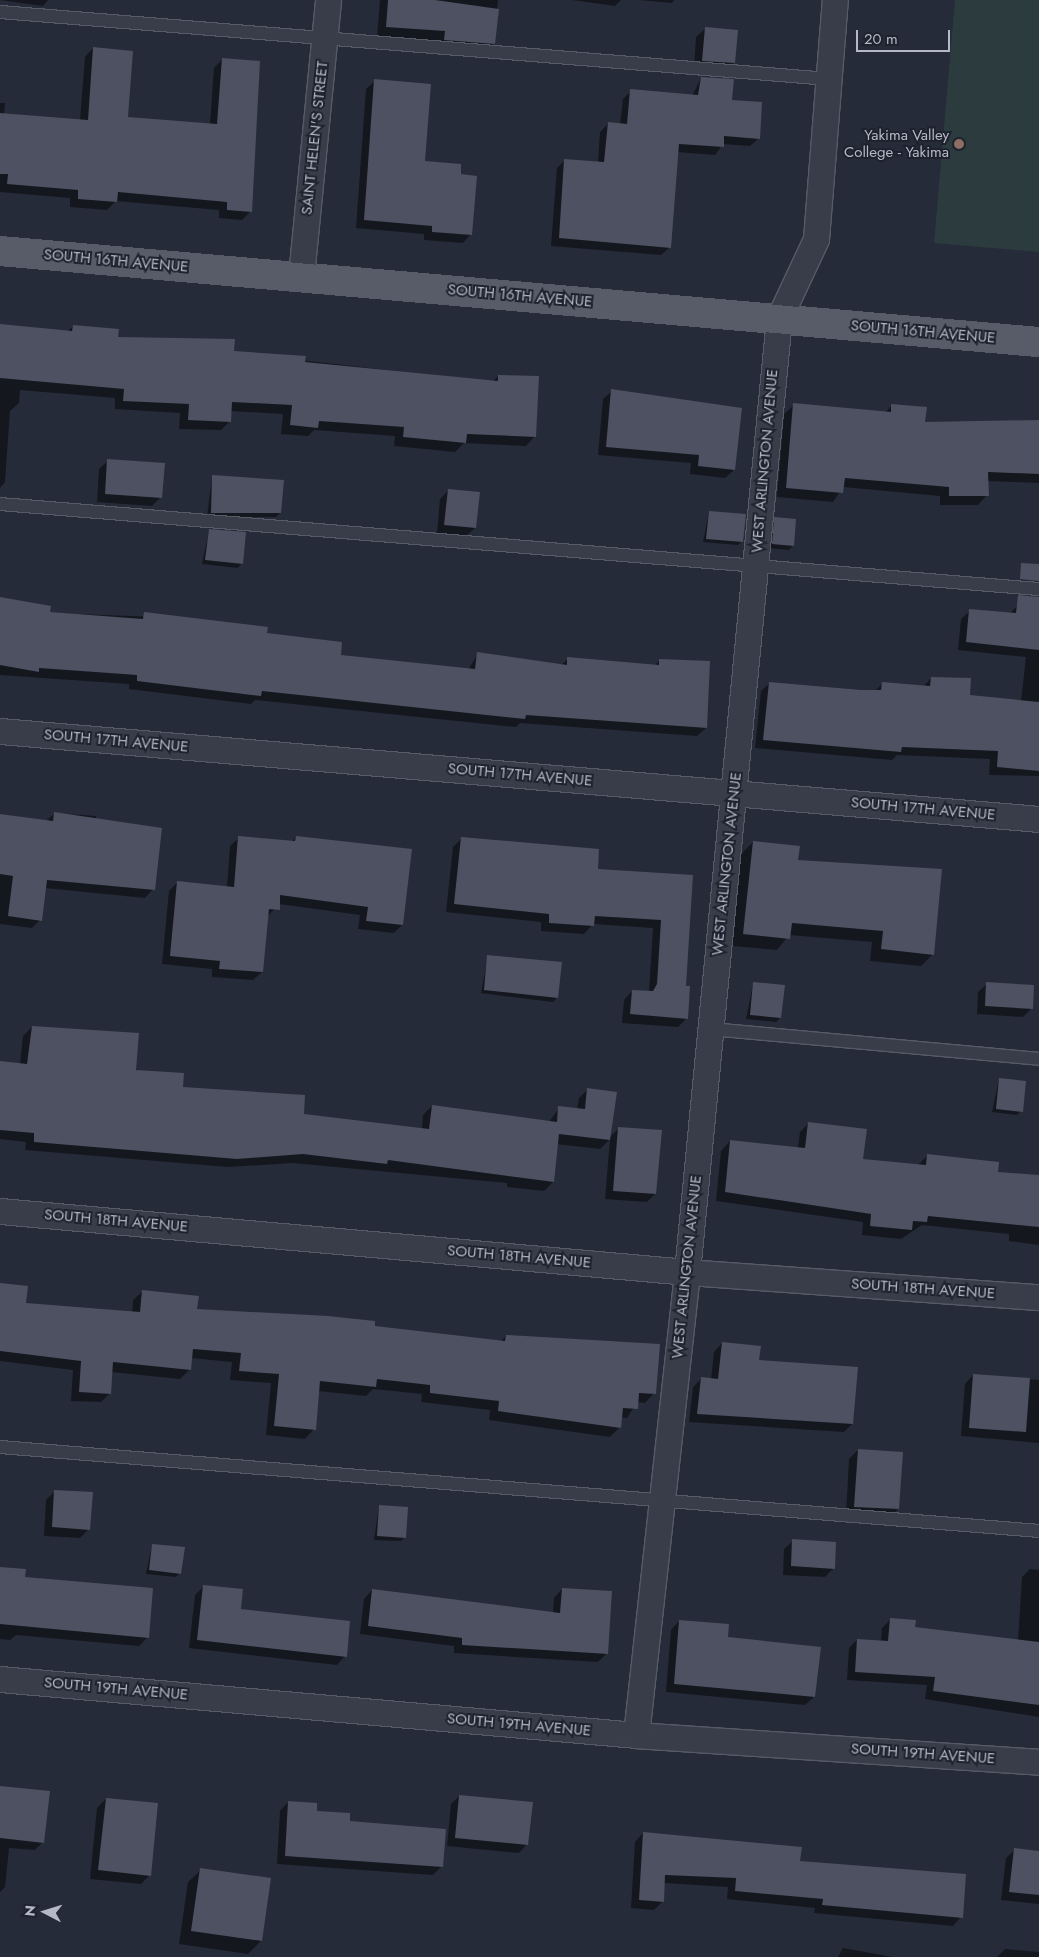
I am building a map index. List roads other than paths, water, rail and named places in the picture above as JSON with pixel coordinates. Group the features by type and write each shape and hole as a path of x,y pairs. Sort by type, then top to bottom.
{"main road":[{"name":"SOUTH 16TH AVENUE","path":"0,251 1039,342"}],"street":[{"name":"SAINT HELEN'S STREET","path":"302,276 328,0"},
{"name":"WEST ARLINGTON AVENUE","path":"636,1735 687,1272 779,318 816,239 835,0"},
{"name":"SOUTH 17TH AVENUE","path":"0,731 1039,819"},
{"name":"SOUTH 18TH AVENUE","path":"0,1211 687,1272 1039,1297"},
{"name":"SOUTH 19TH AVENUE","path":"0,1679 636,1735 1039,1762"}],"lane":[{"path":"0,12 829,79"},
{"path":"0,504 1039,589"},
{"path":"711,1029 1039,1059"},
{"path":"0,1447 662,1498 1039,1531"}],"place":[{"name":"Yakima Valley College - Yakima","path":"959,144"}]}
